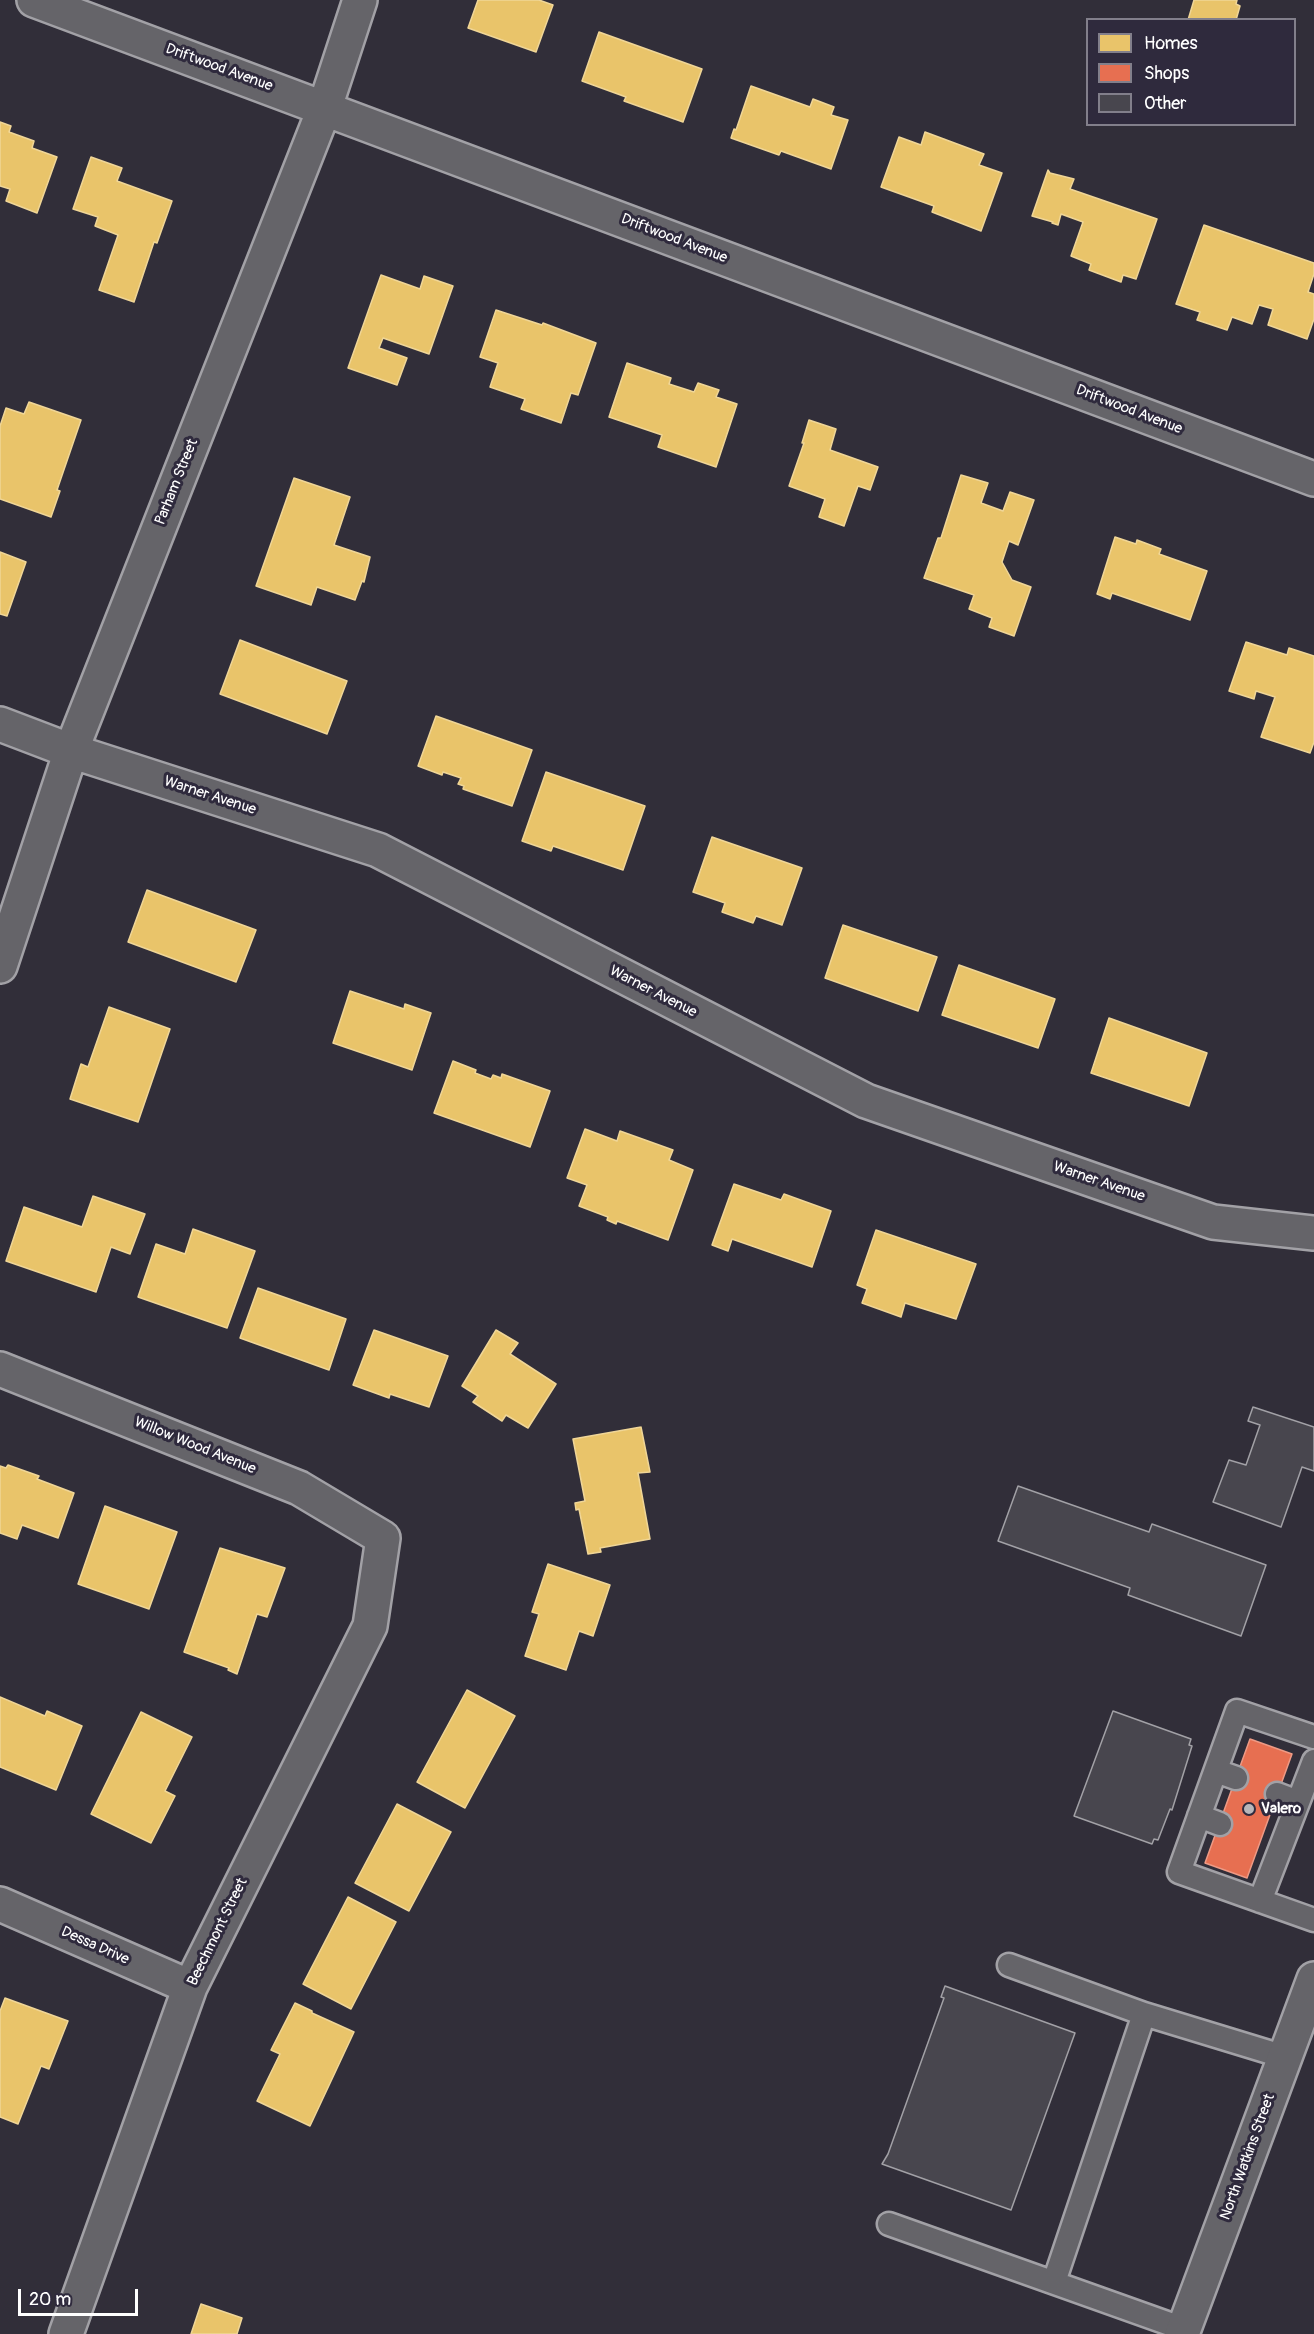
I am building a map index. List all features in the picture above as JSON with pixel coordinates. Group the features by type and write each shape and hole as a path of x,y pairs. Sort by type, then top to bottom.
{"street":[{"name":"Driftwood Avenue","path":"34,0 1314,479"},
{"name":"Parham Street","path":"0,966 71,751 325,107 360,0"},
{"name":"Warner Avenue","path":"0,724 71,751 378,850 866,1101 1213,1222 1314,1233"},
{"name":"Willow Wood Avenue","path":"0,1369 299,1488 383,1538"},
{"name":"Beechmont Street","path":"66,2334 190,1987 370,1626 383,1538"},
{"name":"Dessa Drive","path":"0,1904 190,1987"},
{"name":"North Watkins Street","path":"1183,2331 1314,1979"}],"lane":[{"path":"1314,1737 1237,1711 1226,1775 1209,1820 1179,1872 1314,1920"},
{"path":"1260,1901 1271,1843 1288,1798 1314,1761"},
{"path":"1009,1965 1144,2014 1285,2057"},
{"path":"1054,2282 1144,2014"},
{"path":"889,2224 1054,2282 1183,2331"}],"building: Homes":[{"path":"478,0 539,0 553,5 536,52 468,28"},
{"path":"1194,0 1237,0 1236,4 1240,6 1237,18 1189,18"},
{"path":"599,32 702,69 683,122 624,101 626,97 582,81"},
{"path":"751,86 810,107 813,99 834,107 831,115 848,120 831,169 781,151 779,155 731,138"},
{"path":"0,122 11,126 9,132 34,141 32,148 57,157 37,213 6,201 10,189 0,186"},
{"path":"925,132 984,154 979,165 1002,173 981,231 932,212 934,206 881,187 899,137 921,145"},
{"path":"91,157 122,168 117,181 172,201 157,243 154,242 134,302 99,290 118,235 95,226 98,217 73,209"},
{"path":"1048,170 1050,173 1074,179 1070,189 1157,219 1136,279 1123,275 1121,282 1089,270 1091,264 1071,256 1083,222 1061,214 1058,225 1032,216"},
{"path":"1204,225 1314,263 1314,274 1308,292 1314,294 1314,319 1307,339 1268,325 1273,309 1259,305 1252,324 1232,317 1227,330 1197,320 1200,312 1176,304"},
{"path":"381,275 420,289 424,276 453,286 429,354 383,338 379,348 407,358 397,385 348,368"},
{"path":"496,310 542,325 543,323 596,343 578,395 571,393 561,423 521,409 525,399 490,387 498,363 480,357"},
{"path":"627,363 671,378 669,384 694,392 698,383 719,390 716,397 737,404 716,467 658,447 662,435 609,417"},
{"path":"29,402 81,420 57,490 60,491 51,517 0,499 0,426 6,408 24,414"},
{"path":"809,420 836,429 830,450 878,467 870,490 858,486 844,526 819,517 825,499 789,486 804,443 802,443"},
{"path":"961,475 988,483 981,503 1003,511 1010,492 1034,500 1018,545 1009,541 1002,562 1012,580 1031,587 1014,636 989,627 992,618 969,609 974,595 924,578 938,538 941,538"},
{"path":"294,478 350,497 334,545 370,557 364,582 362,581 355,600 317,587 311,605 256,586"},
{"path":"1115,537 1136,544 1137,540 1161,549 1159,554 1207,571 1190,620 1112,593 1110,599 1097,594"},
{"path":"0,552 26,562 7,616 0,614"},
{"path":"240,640 347,681 327,734 220,694"},
{"path":"1246,642 1287,655 1289,648 1314,656 1314,742 1310,753 1261,737 1275,697 1256,691 1254,699 1229,691"},
{"path":"436,716 532,750 512,806 463,789 464,786 458,784 461,778 443,772 442,775 418,766"},
{"path":"546,772 645,806 623,870 553,846 551,851 522,841"},
{"path":"712,837 802,868 782,925 756,916 753,923 722,912 725,903 693,892"},
{"path":"147,890 256,930 236,982 128,942"},
{"path":"843,925 937,957 918,1011 825,978"},
{"path":"959,965 1055,999 1038,1048 942,1015"},
{"path":"350,991 404,1009 405,1004 431,1013 412,1070 333,1043"},
{"path":"109,1007 170,1029 138,1122 70,1099 81,1064 88,1067"},
{"path":"1109,1018 1207,1053 1189,1106 1091,1073"},
{"path":"453,1061 491,1079 493,1075 501,1078 502,1074 550,1091 530,1147 434,1113"},
{"path":"585,1129 617,1141 620,1131 673,1150 669,1160 693,1170 668,1240 617,1221 616,1224 607,1220 608,1217 579,1206 587,1185 567,1178"},
{"path":"734,1184 781,1200 784,1194 831,1211 812,1267 732,1239 728,1251 712,1245"},
{"path":"93,1196 145,1214 130,1254 111,1247 96,1292 6,1261 24,1207 82,1227"},
{"path":"193,1229 255,1251 227,1328 138,1297 156,1244 185,1254"},
{"path":"876,1230 976,1264 956,1319 905,1303 901,1317 862,1303 867,1289 857,1285"},
{"path":"258,1288 346,1319 329,1370 240,1338"},
{"path":"374,1330 448,1356 429,1407 390,1394 389,1398 353,1385"},
{"path":"496,1330 518,1343 510,1354 556,1384 528,1428 506,1415 502,1421 473,1402 478,1396 462,1386"},
{"path":"641,1427 650,1472 638,1473 650,1539 600,1548 601,1552 588,1554 579,1509 576,1510 575,1503 585,1501 573,1439"},
{"path":"8,1465 39,1476 37,1479 74,1493 58,1538 22,1525 17,1539 0,1533 0,1466 6,1468"},
{"path":"105,1506 177,1532 149,1609 78,1584"},
{"path":"220,1548 285,1568 267,1617 257,1614 237,1674 228,1670 229,1668 184,1652"},
{"path":"548,1564 610,1585 593,1636 579,1631 566,1670 525,1656 539,1614 532,1612"},
{"path":"467,1690 515,1716 465,1808 417,1782"},
{"path":"0,1697 45,1716 47,1711 82,1726 56,1790 0,1767"},
{"path":"141,1712 192,1737 165,1791 175,1796 151,1843 91,1814"},
{"path":"397,1804 451,1832 409,1911 355,1883"},
{"path":"348,1897 396,1922 351,2009 303,1984"},
{"path":"5,1998 68,2021 49,2069 41,2066 18,2124 0,2117 0,2011"},
{"path":"295,2003 354,2032 310,2126 257,2101 280,2054 271,2050"},
{"path":"201,2304 242,2318 237,2334 191,2334"}],"building: Shops":[{"name":"Valero","path":"1250,1739 1292,1754 1247,1878 1205,1863"}],"building: Other":[{"path":"1253,1407 1314,1427 1314,1471 1302,1467 1281,1527 1213,1502 1229,1460 1246,1465 1260,1425 1248,1421"},
{"path":"1018,1486 1149,1532 1152,1524 1266,1565 1241,1636 1128,1595 1130,1588 998,1541"},
{"path":"1113,1711 1191,1739 1189,1745 1192,1746 1172,1810 1170,1809 1158,1840 1154,1839 1152,1844 1074,1816"},
{"path":"945,1986 1075,2033 1011,2210 882,2164 888,2154 944,1998 941,1997"}],"place":[{"name":"Valero","path":"1249,1809"}]}
